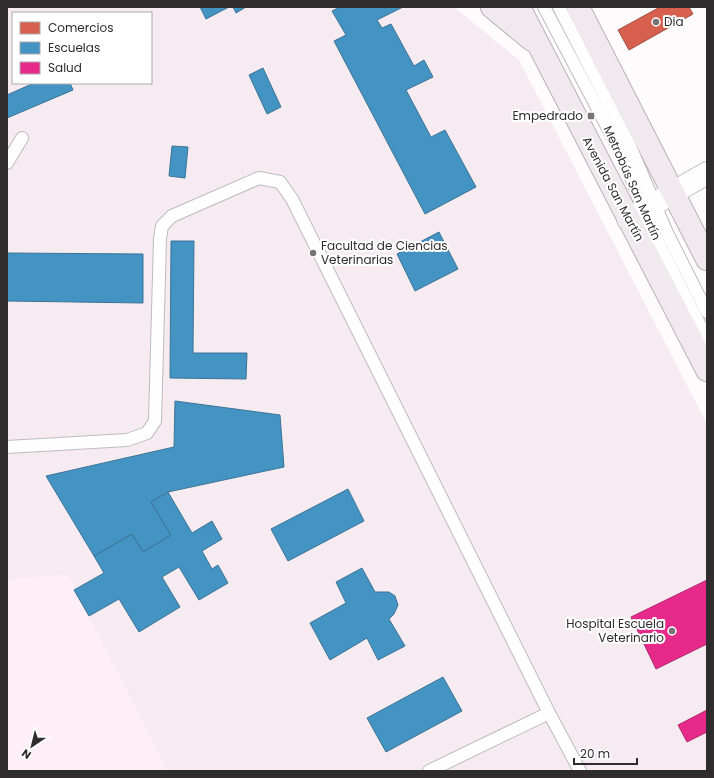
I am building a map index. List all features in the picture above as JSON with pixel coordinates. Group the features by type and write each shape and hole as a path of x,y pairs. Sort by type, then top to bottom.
{"main road":[{"path":"492,7 539,46"},
{"name":"Avenida San Martín","path":"519,7 539,46 642,211 707,370"},
{"path":"578,7 707,259"}],"street":[{"path":"642,211 707,173"}],"lane":[{"name":"Metrobús San Martín","path":"544,7 620,151 642,211 707,339"},
{"name":"Metrobús San Martín","path":"560,7 630,146 642,211 707,312"},
{"path":"7,163 22,138"},
{"path":"7,447 127,440 147,433 155,421 160,240 162,226 172,216 259,178 280,182 292,199 580,771"},
{"path":"429,771 549,712"}],"shaded area":[{"name":"Facultad de Ciencias Veterinarias","path":"7,7 454,7 519,60 707,424 707,771 7,771"},
{"path":"68,575 168,771 7,771 7,579"}],"building: Comercios":[{"name":"Dia","path":"660,7 689,7 693,14 629,50 618,30"}],"building: Escuelas":[{"path":"200,7 229,7 206,19"},
{"path":"233,7 246,7 236,13"},
{"path":"340,7 403,7 377,20 382,28 391,24 414,66 424,60 433,77 406,90 431,137 445,130 476,187 425,214 334,41 346,35 332,11"},
{"path":"263,68 281,107 267,114 249,75"},
{"path":"32,84 70,84 73,90 7,118 7,95"},
{"path":"172,146 188,147 185,178 169,176"},
{"path":"439,232 458,269 415,291 397,254"},
{"path":"171,241 194,241 193,353 247,353 246,379 170,378"},
{"path":"7,253 143,254 143,303 7,301"},
{"path":"175,401 280,415 284,467 168,492 151,502 171,535 143,552 132,534 94,556 46,476 174,447"},
{"path":"348,489 364,521 288,561 271,529"},
{"path":"168,492 192,533 212,521 222,539 202,551 212,569 218,565 228,583 199,600 179,567 162,577 180,607 139,632 119,599 89,616 74,590 104,573 94,556 132,534 143,552 171,535 151,502"},
{"path":"362,568 375,592 389,592 395,596 398,605 394,614 389,619 405,646 378,660 367,638 330,660 310,623 346,603 336,582"},
{"path":"443,677 462,711 386,752 367,718"}],"building: Salud":[{"name":"Hospital Escuela Veterinario","path":"707,580 707,644 656,669 631,617"},
{"path":"707,710 707,732 687,742 678,725"}],"place":[{"name":"Dia","path":"656,22"},
{"name":"Empedrado","path":"591,116"},
{"name":"Facultad de Ciencias Veterinarias","path":"313,253"},
{"name":"Hospital Escuela Veterinario","path":"672,631"}]}
